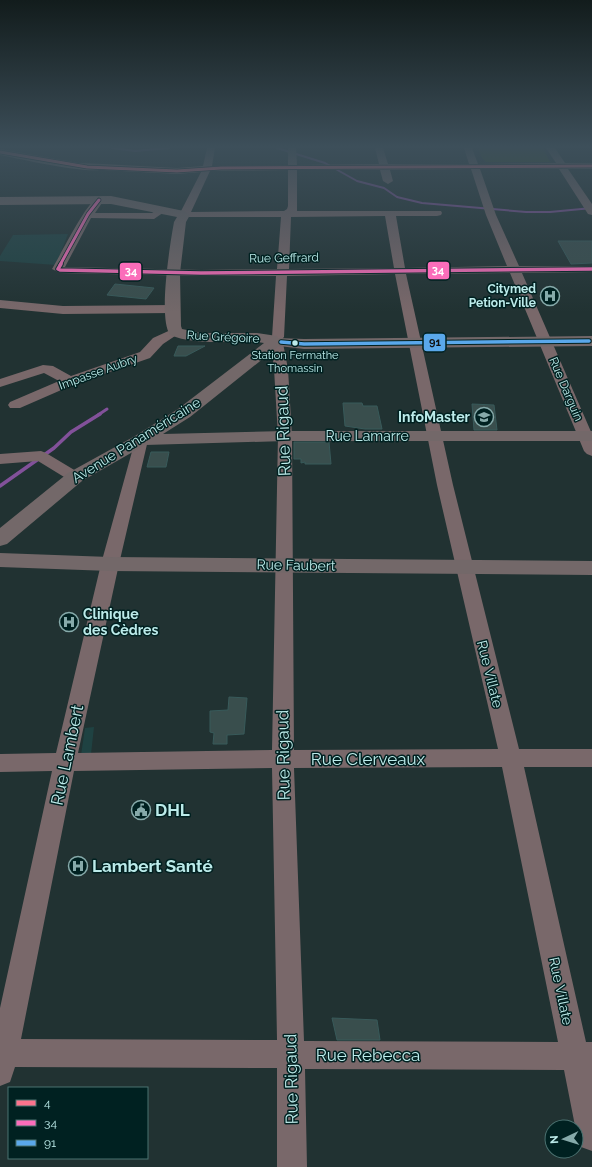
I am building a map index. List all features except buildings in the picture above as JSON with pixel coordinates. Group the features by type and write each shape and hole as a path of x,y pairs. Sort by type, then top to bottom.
{"main road":[{"path":"127,202 184,215 180,222 173,272 172,309 175,332"},
{"name":"Rue Grégoire","path":"175,332 182,336 250,336 304,344 592,341"},
{"name":"Avenue Panaméricaine","path":"0,538 75,477 141,440 184,413 276,341"},
{"name":"Rue Lamarre","path":"141,440 285,436 432,436 590,442"},
{"name":"Rue Faubert","path":"0,560 110,564 592,568"}],"street":[{"name":"Rue Geffrard","path":"91,202 88,214 58,269 60,270 173,272 592,269"},
{"path":"190,202 184,215 437,213"},
{"name":"Rue Rigaud","path":"292,1167 291,1055 282,759 285,436 281,369 276,341 282,271 284,266 286,214 292,211 293,202"},
{"name":"Rue Darguin","path":"487,202 590,442"},
{"path":"88,214 94,216 154,216 162,210"},
{"name":"Rue Villate","path":"390,213 399,270 432,436 583,1056 592,1136"},
{"path":"0,304 63,310 172,309"},
{"name":"Impasse Aubry","path":"15,406 70,381 145,355 158,341 175,332"},
{"path":"0,383 44,369 48,369 70,381"},
{"name":"Rue Lambert","path":"2,1059 65,762 110,564 141,440"},
{"path":"0,459 41,456 75,477"},
{"name":"Rue Clerveaux","path":"0,763 282,759 592,758"},
{"name":"Rue Rebecca","path":"2,1059 291,1055 583,1056"}],"shaded area":[{"path":"68,234 56,265 0,261 0,256 13,235"},
{"path":"94,727 91,754 81,755 85,728"}],"waterway":[{"path":"420,202 526,212 550,212 592,208"},
{"path":"98,415 107,409"},
{"path":"0,486 54,448 71,432 100,414"}],"transit line":[{"name":"34","path":"97,202 88,214 58,269 201,273 592,269"},
{"name":"91","path":"281,342 304,344 589,341"}],"place":[{"name":"Citymed Petion-Ville","path":"550,296"},
{"name":"Station Fermathe Thomassin","path":"295,343"},
{"name":"InfoMaster","path":"484,417"},
{"name":"Clinique des Cèdres","path":"69,622"},
{"name":"DHL","path":"141,810"},
{"name":"Lambert Santé","path":"78,866"}]}
